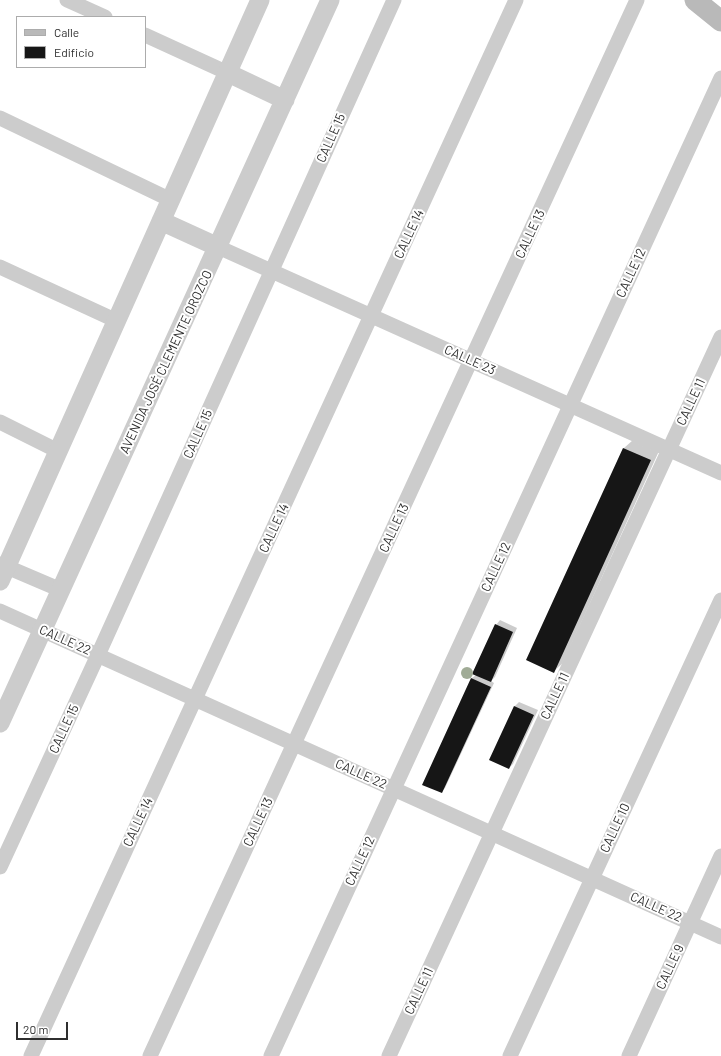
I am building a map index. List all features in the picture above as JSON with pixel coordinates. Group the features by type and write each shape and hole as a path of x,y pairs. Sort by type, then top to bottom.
{"main road":[{"path":"695,0 721,21"}],"street":[{"path":"67,0 102,16"},
{"path":"61,590 2,571 58,451 260,0"},
{"name":"AVENIDA JOSÉ CLEMENTE OROZCO","path":"0,723 330,0"},
{"name":"CALLE 15","path":"0,867 98,655 394,0"},
{"name":"CALLE 14","path":"31,1056 516,0"},
{"name":"CALLE 13","path":"150,1056 638,0"},
{"path":"146,36 285,100"},
{"name":"CALLE 12","path":"270,1056 721,78"},
{"path":"0,118 170,200"},
{"path":"161,221 218,247"},
{"name":"CALLE 23","path":"218,247 721,473"},
{"path":"0,267 116,321"},
{"name":"CALLE 11","path":"389,1056 721,337"},
{"path":"0,422 58,451"},
{"name":"CALLE 10","path":"510,1056 721,600"},
{"name":"CALLE 22","path":"0,611 721,937"},
{"name":"CALLE 9","path":"629,1056 721,856"}],"building":[{"path":"623,448 651,460 554,673 526,660"},
{"path":"495,624 513,632 491,682 472,674"},
{"path":"471,678 491,687 442,793 422,785"},
{"path":"514,706 534,715 509,769 489,760"}]}
